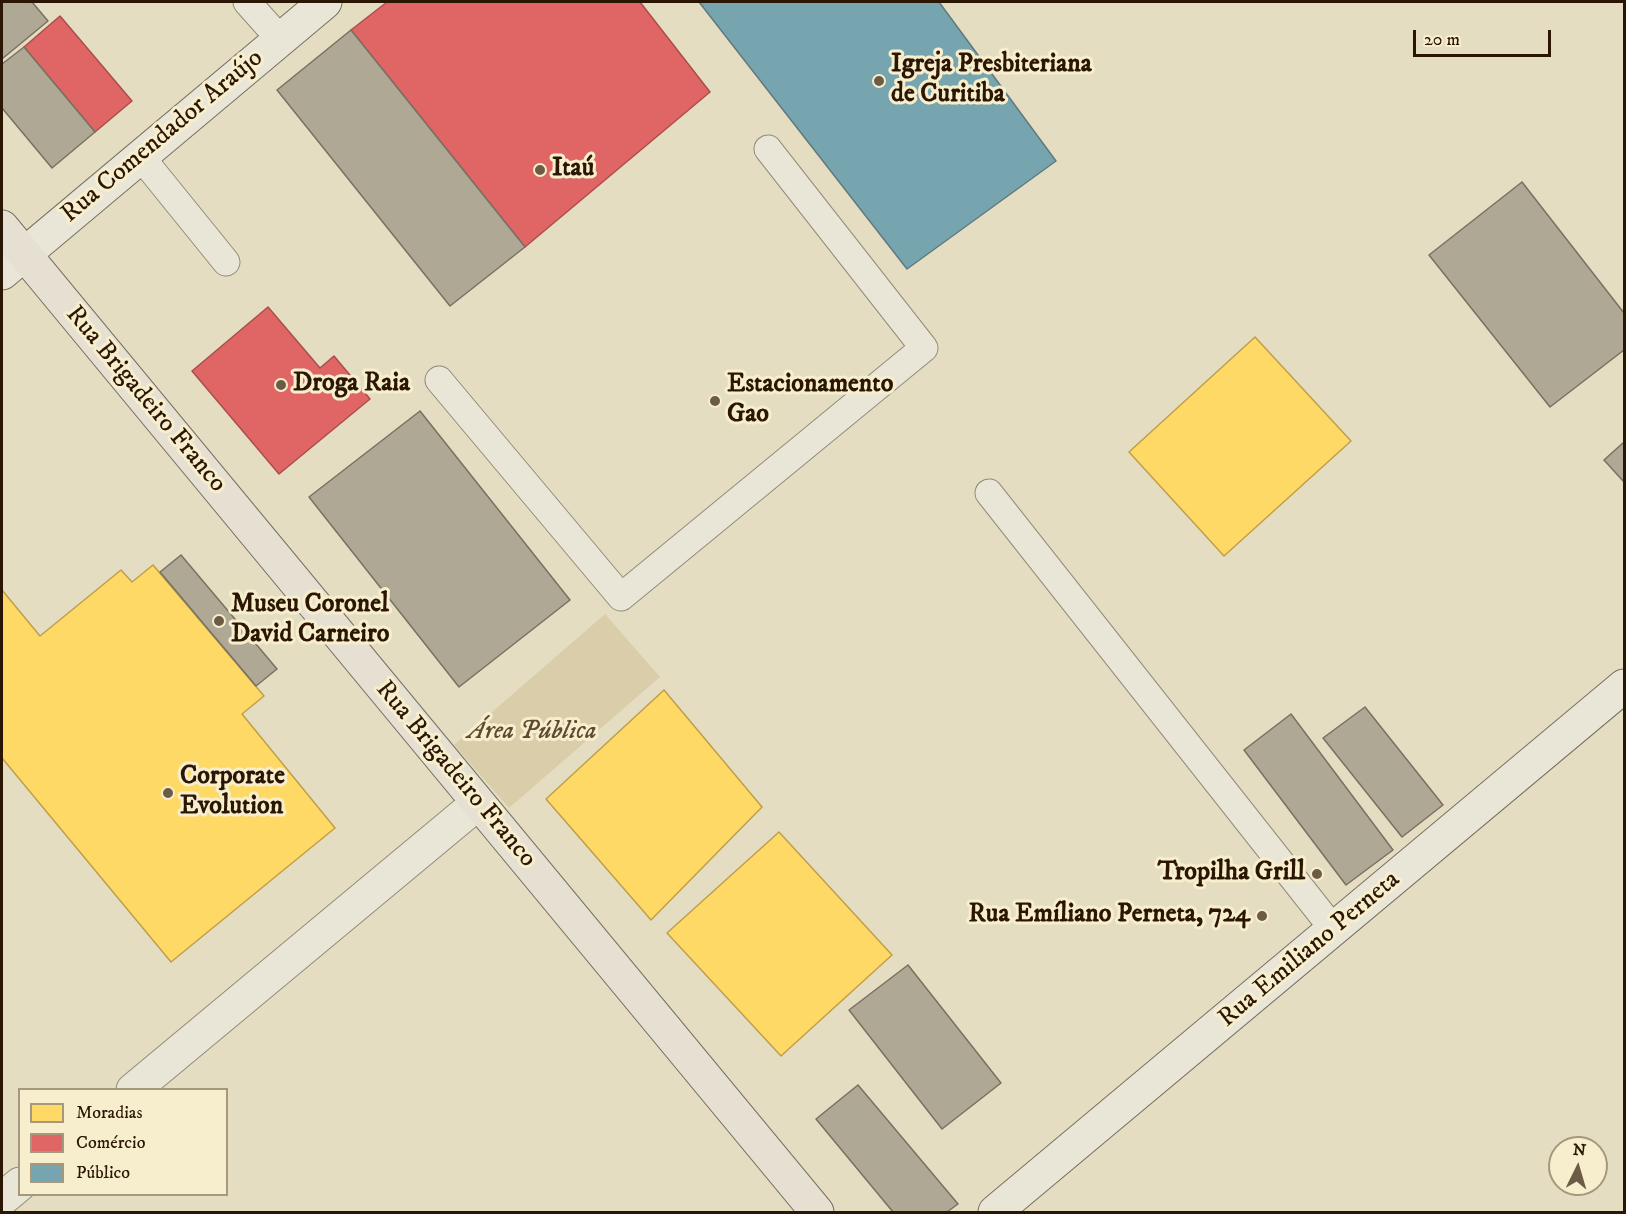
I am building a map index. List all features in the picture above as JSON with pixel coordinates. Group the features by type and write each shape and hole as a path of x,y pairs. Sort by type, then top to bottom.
{"main road":[{"name":"Rua Brigadeiro Franco","path":"2,226 13,264 478,803 817,1212"}],"street":[{"name":"Rua Comendador Araújo","path":"13,264 325,2"},
{"name":"Rua Emiliano Perneta","path":"995,1212 1624,686"},
{"path":"134,1088 478,803"},
{"path":"2,1199 18,1186"}],"lane":[{"path":"247,2 280,39"},
{"path":"439,380 621,597 924,348 768,150"},
{"path":"141,157 226,262"},
{"path":"989,493 1334,930"}],"green space":[{"name":"Área Pública","path":"605,614 660,677 509,808 454,745"}],"building: Moradias":[{"path":"1255,337 1351,441 1224,556 1129,452"},
{"name":"Corporate Evolution","path":"153,565 264,696 242,714 335,828 171,962 2,758 2,590 40,636 121,570 132,582"},
{"path":"664,690 762,807 651,920 546,799"},
{"path":"779,832 892,955 781,1056 667,933"}],"building: Comércio":[{"name":"Itaú","path":"387,2 640,2 710,92 525,247 351,30"},
{"path":"60,16 132,101 95,132 24,47"},
{"name":"Droga Raia","path":"268,307 320,368 334,356 370,399 279,474 192,371"}],"building: Público":[{"name":"Igreja Presbiteriana de Curitiba","path":"699,2 939,2 1056,161 907,269"}],"building: Outros":[{"path":"2,2 32,2 48,21 2,59"},
{"path":"351,30 525,247 450,306 277,90"},
{"path":"24,47 95,132 52,168 2,108 2,64"},
{"path":"1522,182 1624,313 1624,350 1550,407 1429,255"},
{"path":"420,411 570,600 459,687 309,497"},
{"path":"1624,442 1624,482 1604,460"},
{"name":"Museu Coronel David Carneiro","path":"181,555 277,669 256,686 160,572"},
{"path":"1365,707 1443,805 1402,837 1323,738"},
{"path":"1291,714 1393,850 1346,885 1244,750"},
{"path":"908,965 1001,1083 942,1129 849,1010"},
{"path":"858,1085 958,1204 947,1212 893,1212 816,1119"}],"place":[{"name":"Igreja Presbiteriana de Curitiba","path":"879,81"},
{"name":"Itaú","path":"540,170"},
{"name":"Droga Raia","path":"281,385"},
{"name":"Estacionamento Gao","path":"715,401"},
{"name":"Museu Coronel David Carneiro","path":"219,621"},
{"name":"Corporate Evolution","path":"168,793"},
{"name":"Tropilha Grill","path":"1317,874"},
{"name":"Rua Emíliano Perneta, 724","path":"1262,916"}]}
